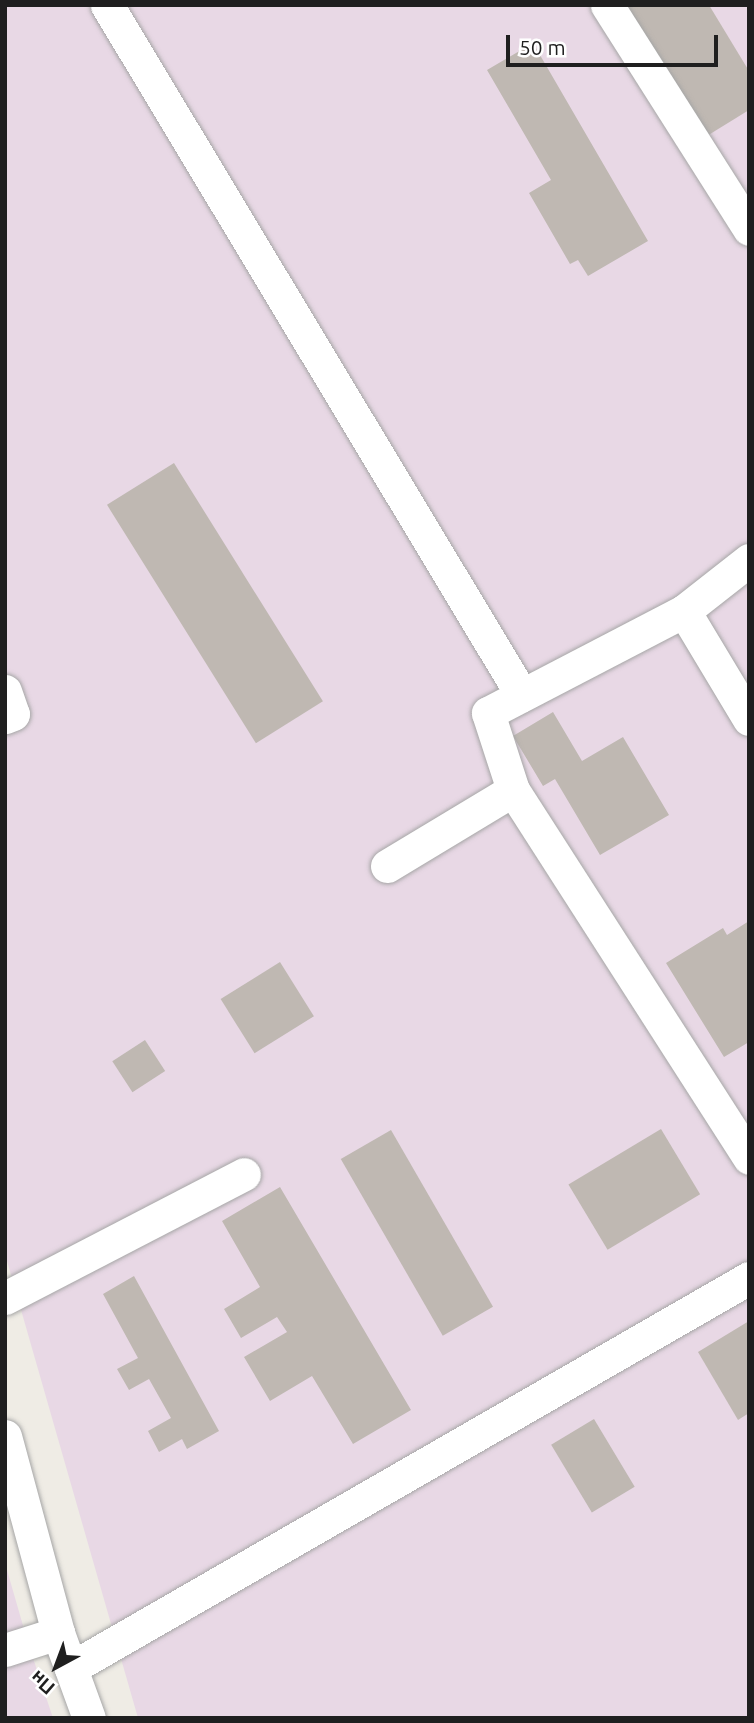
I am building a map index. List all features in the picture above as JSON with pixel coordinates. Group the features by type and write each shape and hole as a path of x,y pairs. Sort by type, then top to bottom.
{"street":[{"path":"107,5 522,695"},
{"path":"607,5 749,229"},
{"path":"749,560 684,611 488,713 513,790 749,1158"},
{"path":"684,611 749,719"},
{"path":"5,691 13,714 5,716"},
{"path":"387,866 513,790"},
{"path":"5,1298 244,1174"},
{"path":"71,1668 749,1278"},
{"path":"5,1436 58,1633 89,1718"},
{"path":"5,1650 58,1633"}],"shaded area":[{"path":"5,5 749,5 749,1718 138,1718 5,1254"},
{"path":"5,1563 28,1643 53,1718 5,1718"}],"building":[{"path":"621,5 709,5 749,71 749,110 702,139"},
{"path":"533,43 648,241 588,276 578,260 570,264 529,193 551,180 487,70"},
{"path":"174,463 323,701 256,743 107,505"},
{"path":"553,712 582,761 623,737 669,815 600,855 555,779 543,786 513,736"},
{"path":"749,921 749,1042 724,1057 666,963 723,928 727,935"},
{"path":"280,962 314,1016 255,1053 221,999"},
{"path":"145,1040 165,1071 132,1092 112,1061"},
{"path":"661,1129 700,1194 608,1250 568,1185"},
{"path":"391,1130 493,1307 443,1336 341,1159"},
{"path":"280,1187 411,1410 353,1444 312,1376 270,1401 244,1357 287,1332 277,1317 241,1338 224,1309 260,1287 222,1221"},
{"path":"134,1276 219,1431 187,1449 182,1439 159,1452 148,1431 171,1418 149,1379 129,1390 117,1369 138,1358 103,1294"},
{"path":"749,1321 749,1413 738,1420 698,1352"},
{"path":"594,1419 635,1487 592,1512 551,1445"}]}
